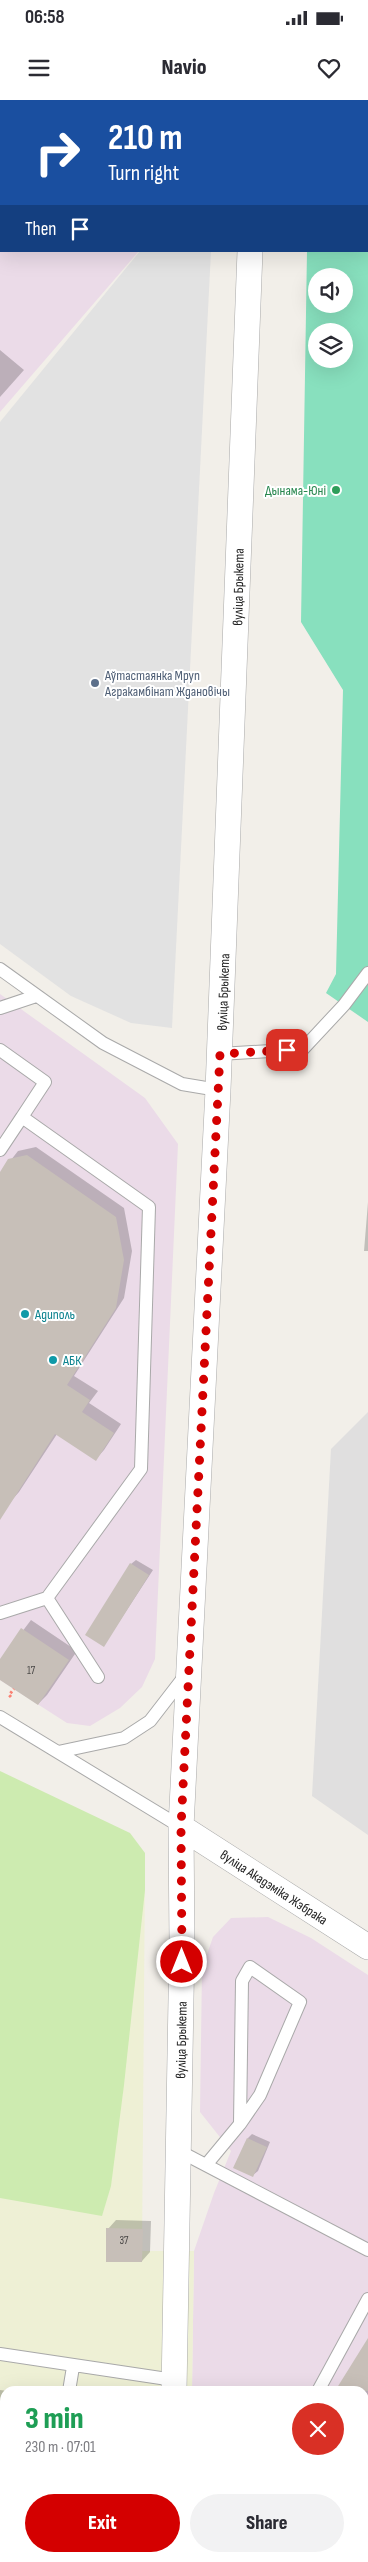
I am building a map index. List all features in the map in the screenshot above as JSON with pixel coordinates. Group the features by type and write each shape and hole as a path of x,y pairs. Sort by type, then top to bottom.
{"street":[{"name":"вуліца Брыкета","path":"174,2386 182,1943 181,1827 220,1054 250,252"},
{"name":"вуліца Акадэміка Жэбрака","path":"181,1827 368,1947"}],"lane":[{"path":"0,969 104,1043 182,1084 218,1090"},
{"path":"220,1054 303,1049 344,1005 368,973"},
{"path":"0,1008 36,996"},
{"path":"0,1050 45,1082 0,1150"},
{"path":"0,1613 47,1598 141,1469 149,1207 22,1117"},
{"path":"47,1598 98,1677"},
{"path":"58,1752 124,1738 150,1721 189,1670"},
{"path":"0,1717 181,1827"},
{"path":"206,2165 240,2124 260,2095 300,2002 250,1967 242,1981 240,2124"},
{"path":"179,2151 368,2250"},
{"path":"321,2386 368,2299"},
{"path":"0,2354 174,2386"},
{"path":"70,2386 73,2366"}],"shaded area":[{"path":"0,252 138,252 0,412"},
{"name":"Аўтастаянка Мруп Агракамбінат Ждановічы","path":"139,252 211,252 172,1028 131,1023 71,996 0,944 0,422"},
{"path":"0,994 145,1098 178,1144 155,1659 142,1687 120,1708 90,1726 67,1723 0,1680"},
{"path":"368,1412 368,1835 312,1796 331,1449"},
{"path":"268,1917 311,1938 368,1975 368,2386 192,2386 194,2251 231,2151 200,2112 202,1969 213,1937 231,1918"}],"green space":[{"name":"Дынама-Юні","path":"307,252 368,252 368,1022 326,993 336,974 343,690 301,622"},
{"path":"0,1771 130,1833 145,1853 145,1890 124,2085 111,2186 102,2216 0,2198"},
{"path":"0,1809 145,1869 142,2251 194,2251 192,2386 0,2386"}],"building":[{"path":"27,1155 116,1217 124,1260 116,1308 67,1385 90,1400 82,1412 114,1433 96,1461 55,1434 0,1520 0,1172 8,1159"},
{"path":"130,1563 149,1575 104,1647 85,1635"},
{"path":"21,1628 69,1660 38,1705 0,1680 0,1659"},
{"path":"247,2138 267,2147 253,2177 233,2168"},
{"path":"106,2228 143,2229 142,2262 106,2262"},
{"path":"368,2338 368,2386 338,2386"}],"place":[{"name":"Дынама-Юні","path":"336,490"},
{"name":"Аўтастаянка Мруп Агракамбінат Ждановічы","path":"95,683"},
{"name":"Адиполь","path":"25,1314"},
{"name":"АБК","path":"53,1360"}],"route":[{"path":"182,1962 181,1827 220,1054 287,1050"}]}
